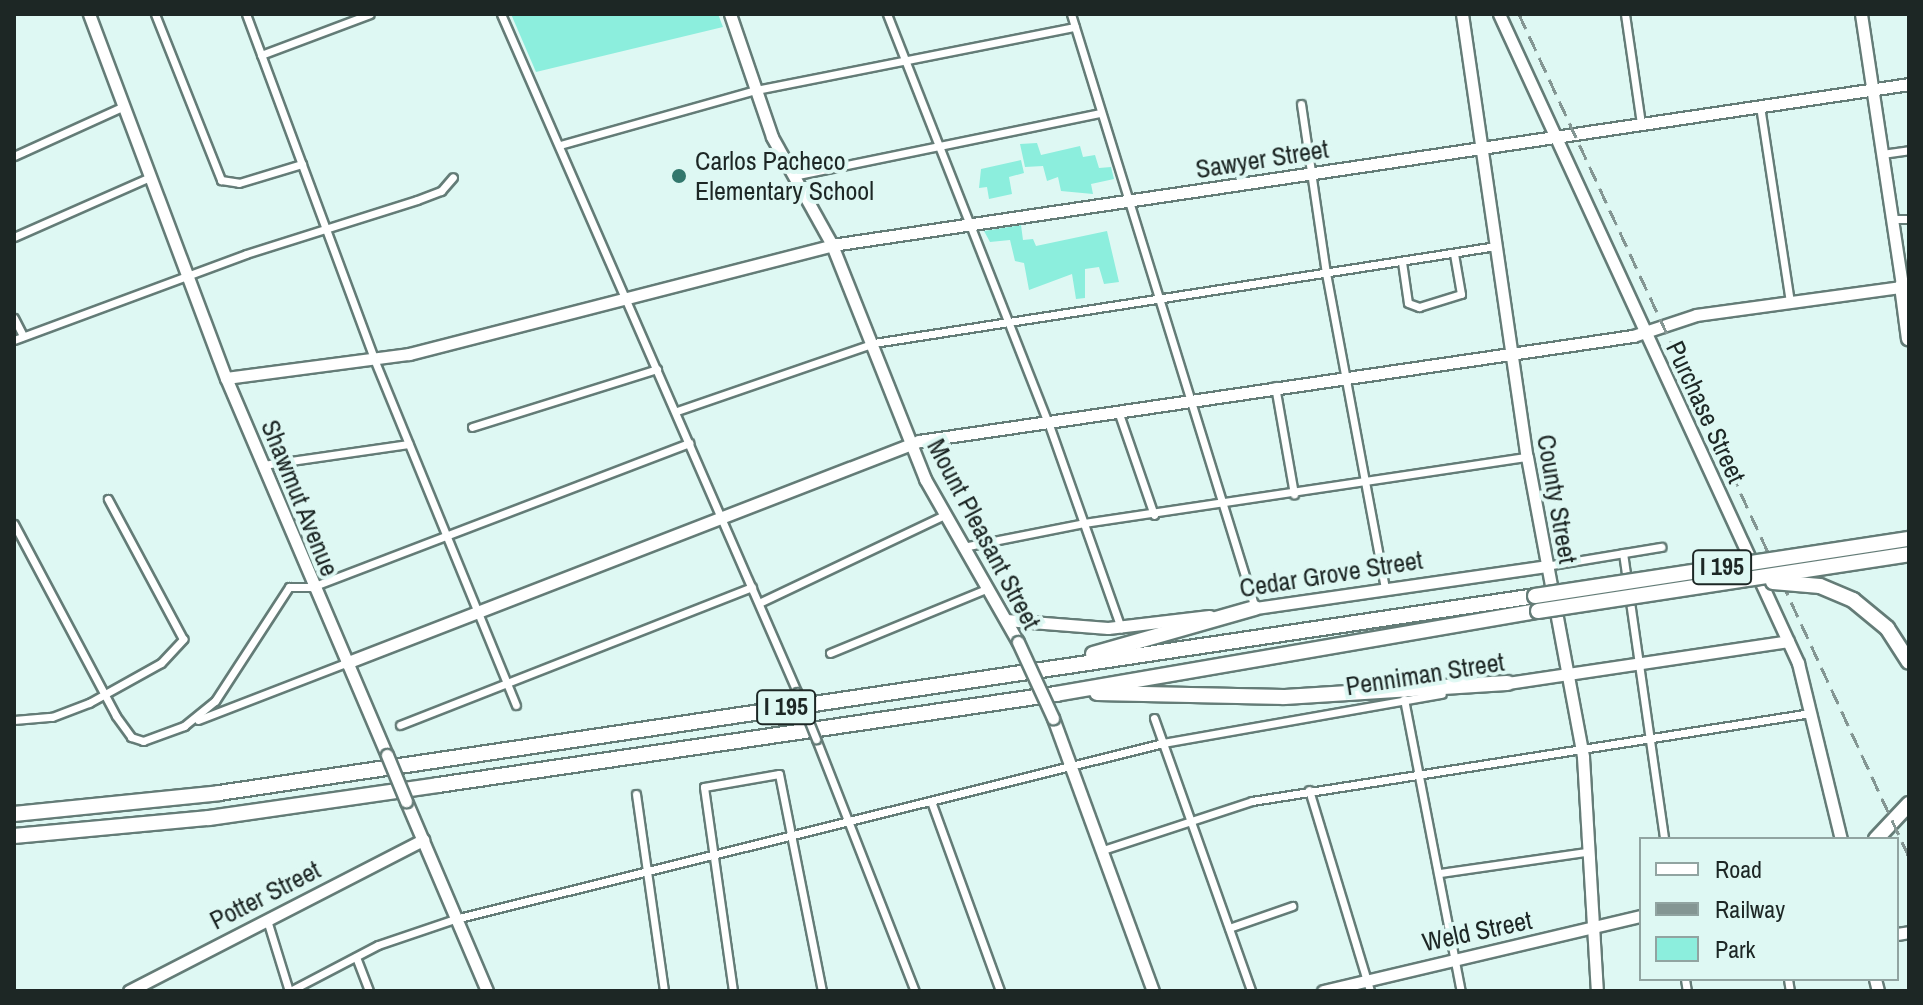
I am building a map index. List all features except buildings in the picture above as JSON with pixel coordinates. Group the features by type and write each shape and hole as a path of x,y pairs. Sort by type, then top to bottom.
{"highway":[{"path":"1905,286 1909,339"},
{"name":"I 195","path":"14,836 244,813 1056,694 1536,603 1909,539"},
{"name":"I 195","path":"14,814 233,791 1044,668 1536,603 1709,585 1909,554"},
{"path":"1709,585 1786,582 1833,590 1876,617 1909,662"},
{"path":"1044,668 1255,608"},
{"path":"1056,694 1284,697 1508,683"},
{"path":"1878,837 1909,804"}],"main road":[{"name":"Shawmut Avenue","path":"89,14 226,378 312,587 487,991"},
{"name":"Mount Pleasant Street","path":"730,14 756,90 793,176 832,245 874,343 911,444 944,515 1018,642 1053,718 1153,991"},
{"name":"County Street","path":"1462,14 1527,457 1582,747 1590,929 1597,991"},
{"name":"Purchase Street","path":"1499,14 1788,641 1811,713 1841,837"},
{"path":"346,663 721,513 911,444 1346,375 1645,333 1689,316 1905,286 1861,14"},
{"name":"Sawyer Street","path":"226,378 374,359 625,294 832,245 1909,84"},
{"name":"Cedar Grove Street","path":"1006,620 1121,628 1385,587 1546,566"},
{"name":"Penniman Street","path":"1508,683 1788,641"},
{"name":"Potter Street","path":"129,991 423,840"},
{"name":"Weld Street","path":"1323,991 1368,985 1455,957 1639,917"}],"street":[{"path":"155,14 221,180 239,183 302,164"},
{"path":"246,14 374,359 516,705"},
{"path":"261,55 370,14"},
{"path":"501,14 677,411 797,692 915,991"},
{"path":"887,14 1048,422 1121,628"},
{"path":"1071,14 1255,608"},
{"path":"1625,14 1641,124"},
{"path":"560,145 756,90 1075,27"},
{"path":"1301,104 1326,273 1385,587"},
{"path":"1760,105 1790,301"},
{"path":"14,156 124,106"},
{"path":"793,176 1101,113"},
{"path":"1882,154 1909,150"},
{"path":"14,237 150,177"},
{"path":"14,340 187,276 441,191 453,177"},
{"path":"1893,219 1909,219"},
{"path":"677,411 874,343 1159,301 1496,246"},
{"path":"1402,262 1408,303 1419,307 1461,294 1454,254"},
{"path":"14,318 23,336"},
{"path":"472,427 657,369"},
{"path":"1275,386 1294,494"},
{"path":"1118,411 1154,515"},
{"path":"192,722 242,667 281,593 300,583 312,587 447,538 690,443"},
{"path":"263,465 408,444"},
{"path":"963,547 1084,523 1366,484 1527,457"},
{"path":"14,720 64,714 105,695 161,663 183,639 108,499"},
{"path":"759,603 944,515"},
{"path":"14,524 105,695 136,740 346,663"},
{"name":"Cedar Grove Street","path":"1546,566 1661,547"},
{"path":"1623,553 1664,837"},
{"path":"400,725 508,686 752,587"},
{"path":"830,653 986,589"},
{"name":"Penniman Street","path":"290,991 356,957 455,919 932,804 1163,743 1508,683"},
{"path":"1404,699 1461,991"},
{"path":"1103,850 1309,790 1811,713"},
{"path":"1154,718 1251,991"},
{"path":"733,991 704,787 779,774 822,991"},
{"path":"1309,790 1368,985"},
{"path":"636,794 664,991"},
{"path":"932,804 1000,991"},
{"path":"1440,873 1586,852"},
{"path":"1229,928 1292,906"},
{"path":"267,920 290,991"},
{"path":"356,957 369,991"}],"green space":[{"path":"511,14 718,14 723,27 536,72"},
{"path":"1037,143 1041,155 1080,146 1083,157 1095,155 1099,168 1111,167 1114,179 1091,184 1093,194 1061,191 1058,177 1047,181 1043,166 1025,167 1020,144"},
{"path":"1021,160 1024,173 1009,177 1012,194 989,199 987,187 979,188 981,169"},
{"path":"1021,225 1023,240 1033,239 1036,246 1107,231 1119,282 1104,284 1099,267 1085,269 1085,298 1076,299 1072,274 1029,290 1024,263 1015,261 1010,240 990,242 984,231"}],"railway":[{"path":"1519,14 1909,857"}],"place":[{"name":"Carlos Pacheco Elementary School","path":"679,176"}]}
